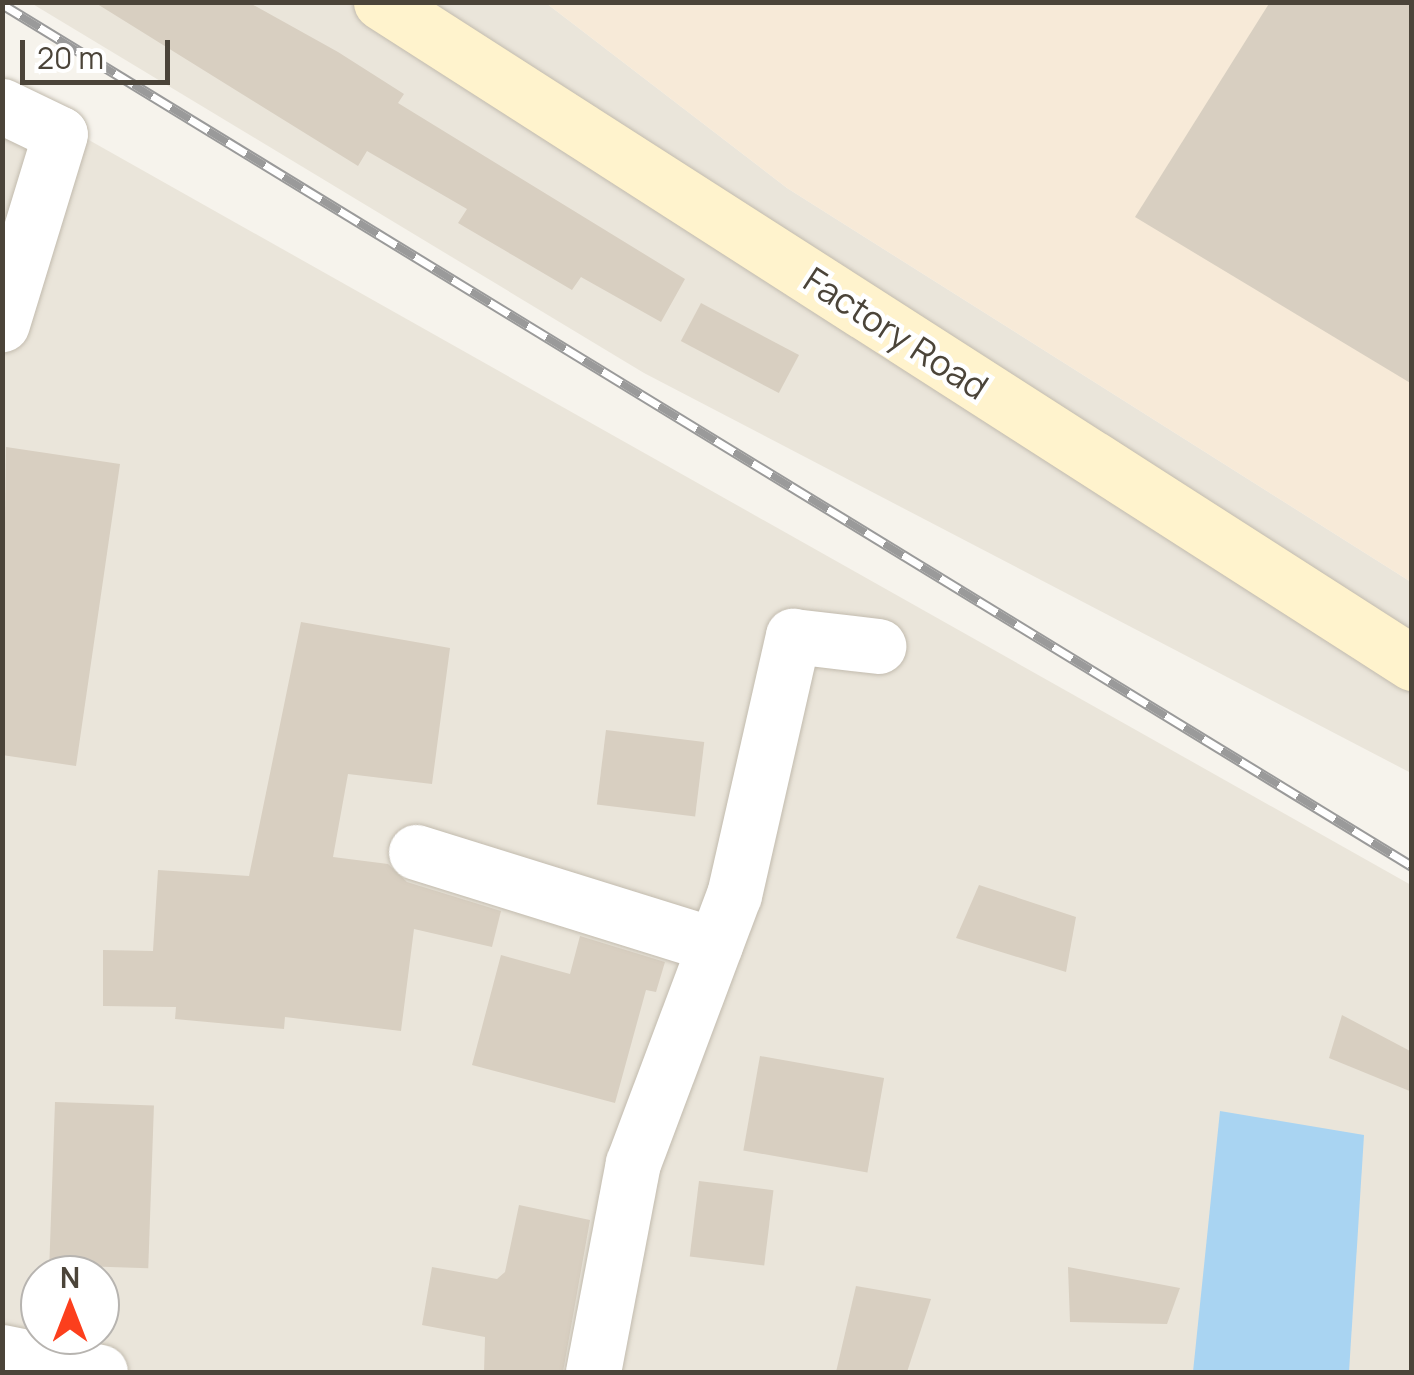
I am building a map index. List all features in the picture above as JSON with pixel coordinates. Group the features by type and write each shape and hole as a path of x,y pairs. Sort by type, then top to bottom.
{"main road":[{"name":"Factory Road","path":"381,2 1412,663"}],"street":[{"path":"2,106 60,134 3,317"},
{"path":"593,1372 633,1163 716,946 793,636 878,646"},
{"path":"416,852 716,946"},
{"path":"2,1352 100,1372"}],"shaded area":[{"path":"31,3 546,3 787,188 1411,582 1411,773 644,373"},
{"path":"546,3 1411,3 1411,582 787,188"},
{"path":"2,91 1411,885 1411,1372 3,1372"}],"water":[{"path":"1220,1111 1364,1135 1349,1372 1193,1372"}],"building":[{"path":"94,2 248,2 338,52 404,94 398,103 685,279 661,322 581,277 572,290 458,223 467,209 367,151 358,166"},
{"path":"1270,2 1412,2 1412,384 1135,217"},
{"path":"701,303 799,355 779,393 681,341"},
{"path":"6,447 120,464 76,766 2,755"},
{"path":"301,622 450,648 432,784 348,774 333,857 388,864 407,882 501,911 492,947 414,929 401,1031 285,1017 284,1029 175,1019 176,1007 103,1006 103,950 153,951 158,870 249,876"},
{"path":"606,730 704,742 695,817 597,804"},
{"path":"979,885 1076,917 1066,972 956,938"},
{"path":"580,936 665,962 656,992 646,990 615,1103 472,1065 501,955 570,974"},
{"path":"1342,1015 1412,1052 1412,1092 1329,1058"},
{"path":"760,1056 884,1078 867,1172 743,1151"},
{"path":"55,1102 154,1105 148,1268 120,1267 120,1255 50,1255"},
{"path":"699,1181 773,1190 764,1266 690,1256"},
{"path":"519,1205 590,1220 563,1372 484,1372 485,1337 422,1325 432,1267 497,1279 505,1272"},
{"path":"1068,1267 1180,1288 1167,1324 1070,1322"},
{"path":"856,1286 931,1299 907,1372 836,1372"}],"railway":[{"path":"2,4 1412,866"}]}
